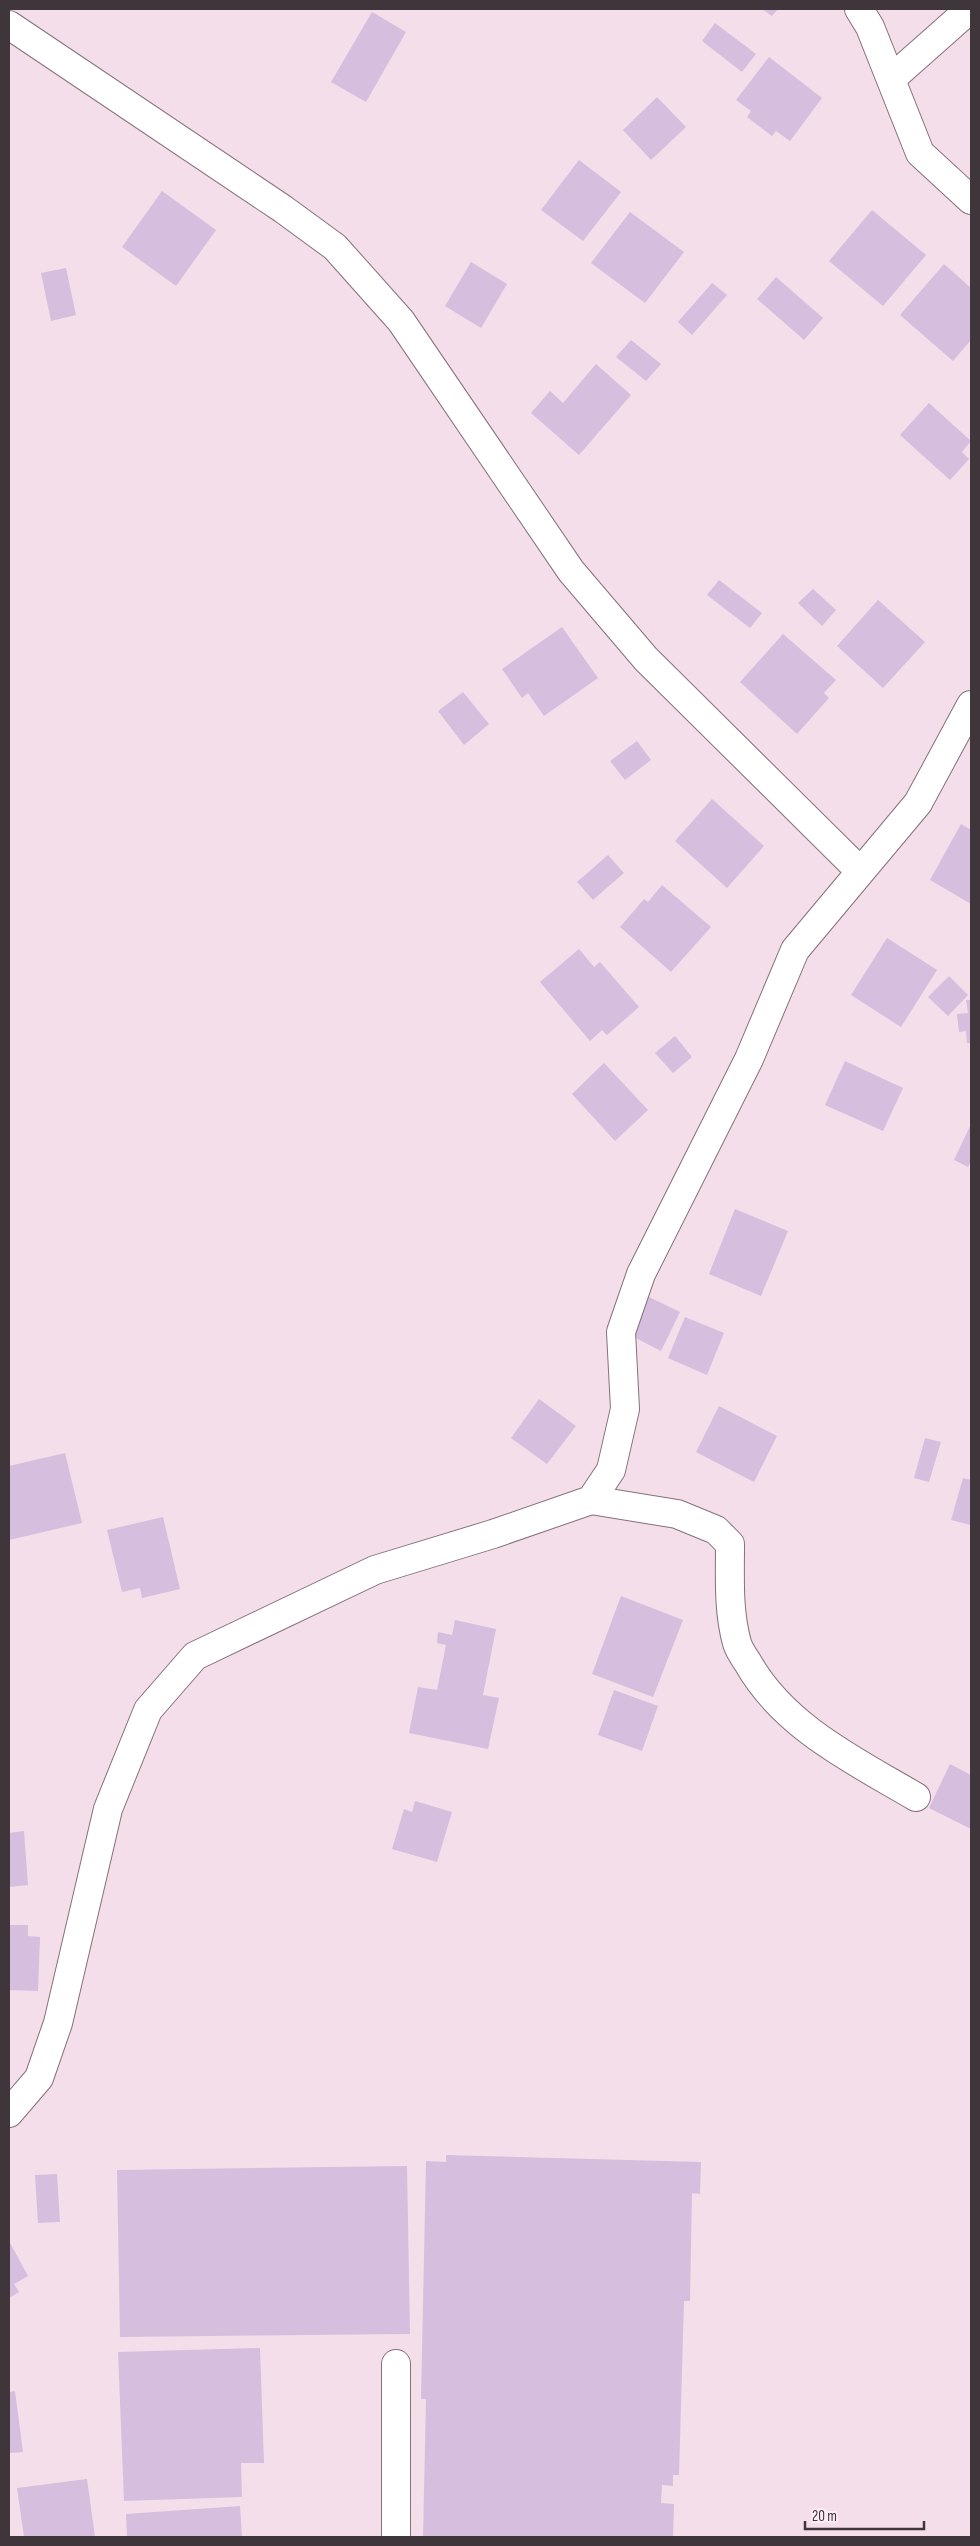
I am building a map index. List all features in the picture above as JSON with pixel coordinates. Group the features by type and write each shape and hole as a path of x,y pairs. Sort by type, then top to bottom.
{"street":[{"path":"859,9 870,27 920,153 971,200"},
{"path":"890,79 970,9"},
{"path":"9,25 283,209 335,247 401,322 571,571 646,659 860,871"},
{"path":"591,1500 611,1470 625,1409 621,1332 641,1274 748,1059 795,950 918,803 971,705"},
{"path":"9,2112 39,2078 58,2023 108,1808 148,1710 195,1656 375,1570 493,1534 591,1500 677,1514 716,1530 730,1544 730,1598 737,1644 759,1683 786,1713 832,1747 916,1798"},
{"path":"396,2364 396,2537"}],"building":[{"path":"762,9 778,9 772,16"},
{"path":"372,12 406,32 366,102 331,82"},
{"path":"715,23 756,54 742,72 702,41"},
{"path":"769,57 822,98 790,141 776,131 772,136 747,117 751,111 736,100"},
{"path":"657,97 686,127 651,160 623,130"},
{"path":"579,160 621,192 583,241 541,210"},
{"path":"162,191 216,230 176,286 122,247"},
{"path":"872,210 926,255 883,306 829,261"},
{"path":"630,212 684,252 645,303 591,263"},
{"path":"471,262 507,284 481,328 445,306"},
{"path":"944,264 971,288 971,340 953,361 900,315"},
{"path":"66,268 76,315 51,321 41,273"},
{"path":"776,277 823,318 804,340 757,299"},
{"path":"712,283 727,295 692,335 678,322"},
{"path":"631,340 661,364 646,381 616,357"},
{"path":"596,364 631,395 579,455 531,413 550,391 563,403"},
{"path":"929,403 971,441 962,452 969,459 950,480 900,435"},
{"path":"719,580 762,613 750,628 707,595"},
{"path":"813,589 836,610 822,626 798,603"},
{"path":"878,600 925,642 883,688 837,646"},
{"path":"562,627 598,678 544,716 528,693 522,698 502,669"},
{"path":"783,634 836,680 824,693 829,698 797,734 740,682"},
{"path":"463,692 489,724 464,745 438,711"},
{"path":"637,741 651,760 625,780 610,761"},
{"path":"712,799 764,846 727,888 675,841"},
{"path":"961,824 971,830 971,904 930,880"},
{"path":"608,855 624,873 593,900 577,882"},
{"path":"662,885 711,927 671,972 620,927 644,899 648,902"},
{"path":"887,938 937,970 901,1027 851,995"},
{"path":"579,949 594,967 600,962 639,1007 607,1035 602,1030 590,1041 540,982"},
{"path":"949,976 968,995 948,1016 928,997"},
{"path":"966,1000 971,1000 971,1043 967,1043 966,1031 959,1032 957,1014 968,1013"},
{"path":"675,1036 692,1057 673,1073 655,1053"},
{"path":"845,1061 903,1088 883,1131 825,1105"},
{"path":"604,1063 648,1110 615,1141 572,1094"},
{"path":"971,1124 971,1161 968,1167 954,1160"},
{"path":"735,1209 788,1231 761,1296 709,1274"},
{"path":"647,1296 680,1312 661,1351 628,1334"},
{"path":"685,1317 724,1333 707,1375 668,1358"},
{"path":"539,1399 576,1426 547,1464 511,1438"},
{"path":"719,1406 777,1436 754,1482 696,1452"},
{"path":"925,1438 941,1442 929,1482 914,1478"},
{"path":"65,1453 82,1523 9,1540 9,1466"},
{"path":"963,1478 971,1480 971,1525 951,1520"},
{"path":"163,1517 180,1589 142,1598 140,1588 122,1592 107,1530"},
{"path":"621,1596 683,1620 653,1697 592,1674"},
{"path":"455,1620 496,1629 483,1695 499,1698 488,1749 409,1733 418,1687 437,1690 446,1645 437,1643 438,1632 452,1635"},
{"path":"614,1690 658,1706 642,1751 598,1735"},
{"path":"950,1764 971,1775 971,1829 929,1808"},
{"path":"415,1801 452,1812 437,1862 392,1849 404,1809 412,1812"},
{"path":"24,1831 28,1885 9,1887 9,1833"},
{"path":"9,1925 28,1925 28,1936 40,1937 38,1991 9,1990"},
{"path":"446,2155 701,2162 700,2194 692,2193 690,2301 684,2301 679,2475 673,2475 673,2486 662,2485 661,2503 674,2504 673,2537 423,2537 426,2399 421,2399 426,2161 446,2162"},
{"path":"407,2166 410,2334 120,2337 117,2170"},
{"path":"57,2174 60,2222 38,2223 35,2175"},
{"path":"9,2241 28,2276 14,2284 19,2292 9,2298"},
{"path":"260,2348 264,2463 241,2463 242,2497 124,2501 118,2352"},
{"path":"15,2391 23,2452 9,2453 9,2392"},
{"path":"87,2479 95,2537 24,2537 17,2488"},
{"path":"240,2506 242,2537 127,2537 126,2514"}]}
